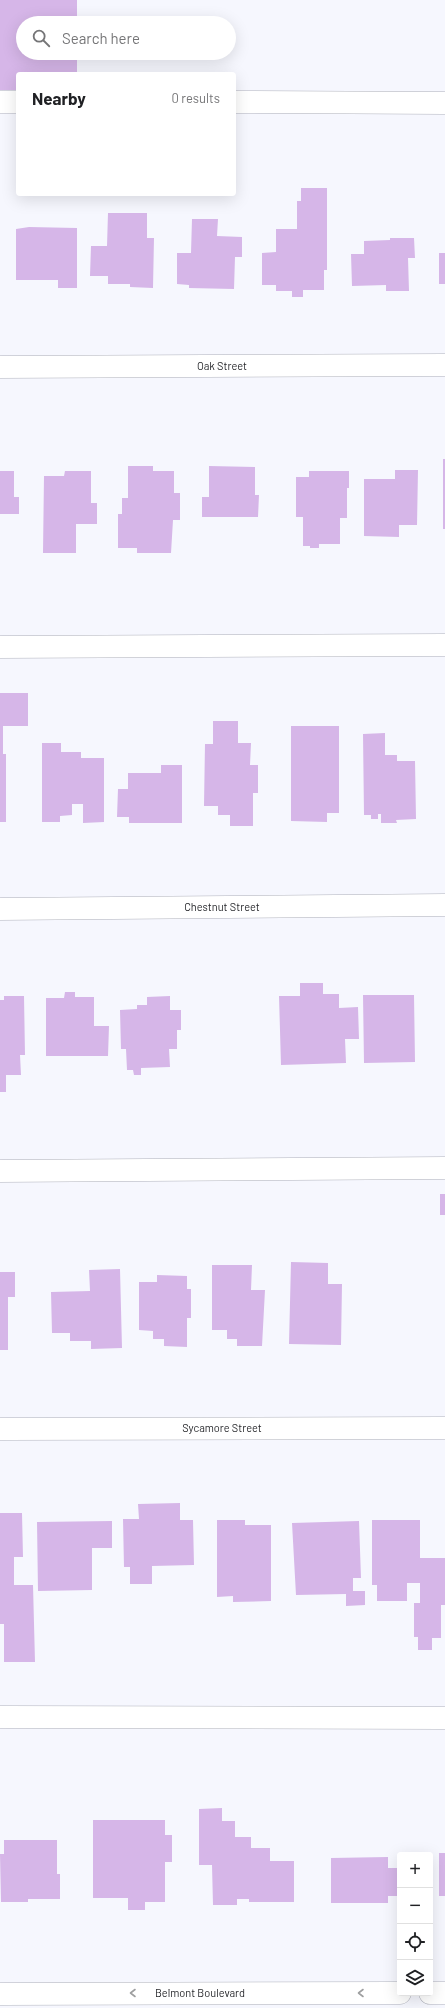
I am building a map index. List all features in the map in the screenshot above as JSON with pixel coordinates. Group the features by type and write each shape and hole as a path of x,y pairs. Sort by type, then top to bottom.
{"street":[{"path":"0,102 16,102"},
{"path":"236,102 445,103"},
{"name":"Oak Street","path":"0,367 445,364"},
{"path":"0,647 445,645"},
{"name":"Chestnut Street","path":"0,909 445,905"},
{"path":"0,1171 445,1168"},
{"name":"Sycamore Street","path":"0,1429 445,1428"},
{"path":"0,1717 445,1718"},
{"name":"Belmont Boulevard","path":"0,1994 197,2001 397,1993"},
{"path":"433,1993 445,1993"}],"building":[{"path":"0,0 77,0 77,16 16,16 16,60 77,60 77,72 16,72 16,90 0,90"},
{"path":"301,188 327,188 327,270 324,270 324,290 303,290 303,297 292,297 292,291 276,291 276,285 262,285 262,253 276,252 276,229 297,229 297,201 301,201"},
{"path":"108,213 147,213 147,238 154,238 153,288 130,287 130,284 108,284 108,276 90,276 91,246 107,246"},
{"path":"192,219 218,219 217,236 242,237 242,257 235,257 234,289 189,288 189,285 177,284 177,253 191,253"},
{"path":"29,227 77,228 77,288 58,288 58,280 16,280 16,229"},
{"path":"390,238 414,238 415,258 408,258 409,291 386,291 386,285 352,286 351,254 364,254 364,241 390,240"},
{"path":"439,253 445,253 445,284 439,284"},
{"path":"443,459 445,459 445,529 443,529"},
{"path":"128,466 153,466 153,471 174,471 174,493 180,493 180,520 173,520 171,553 137,553 137,548 118,548 118,514 122,514 122,498 128,498"},
{"path":"209,466 255,467 255,495 259,495 258,517 202,517 202,497 209,497"},
{"path":"395,470 418,470 417,525 399,525 399,537 364,536 364,479 395,479"},
{"path":"0,471 14,471 14,497 19,497 19,514 0,514"},
{"path":"65,471 91,471 91,503 97,503 97,524 76,524 76,553 43,553 44,476 64,476"},
{"path":"309,471 349,471 349,488 347,488 347,518 340,518 340,544 319,544 319,548 303,546 303,517 296,517 296,477 309,477"},
{"path":"0,693 28,693 28,726 3,726 3,754 6,754 6,822 0,822"},
{"path":"213,721 238,721 238,743 251,743 250,765 258,765 258,793 253,793 253,826 230,826 230,815 218,815 218,806 204,806 205,744 213,744"},
{"path":"291,726 339,726 339,813 327,813 327,822 291,821"},
{"path":"385,733 385,755 397,755 397,761 415,761 416,819 396,820 397,823 381,823 381,814 378,814 378,819 371,819 371,815 364,815 363,734"},
{"path":"42,743 61,743 61,752 81,752 81,758 104,758 104,822 83,823 83,804 72,804 72,815 60,816 60,822 42,822"},
{"path":"161,765 182,765 182,823 129,823 129,817 117,817 118,789 128,789 128,773 161,773"},
{"path":"300,983 323,983 323,994 339,994 339,1008 358,1007 359,1039 345,1039 346,1063 281,1065 279,996 300,996"},
{"path":"65,992 75,992 75,997 94,997 94,1026 109,1026 108,1056 46,1056 46,998 64,998"},
{"path":"363,995 414,995 415,1062 364,1063"},
{"path":"4,996 24,996 25,1055 20,1055 21,1075 6,1075 6,1092 0,1092 0,1000 4,1000"},
{"path":"170,996 170,1010 181,1010 181,1030 177,1030 177,1049 169,1049 170,1067 141,1068 141,1075 134,1075 133,1070 127,1070 126,1049 121,1049 120,1010 137,1009 137,1005 147,1005 147,997"},
{"path":"440,1194 445,1194 445,1215 440,1215"},
{"path":"291,1262 328,1263 328,1284 342,1284 341,1345 289,1344"},
{"path":"212,1265 252,1265 251,1290 265,1290 262,1346 237,1346 237,1339 227,1339 227,1330 212,1330"},
{"path":"120,1269 122,1348 91,1349 91,1341 70,1341 70,1333 52,1333 51,1292 90,1291 89,1270"},
{"path":"0,1272 15,1272 15,1297 8,1297 8,1350 0,1350"},
{"path":"157,1275 187,1276 187,1289 191,1289 191,1318 187,1318 187,1347 164,1346 164,1339 153,1339 153,1331 139,1330 139,1282 157,1282"},
{"path":"180,1503 180,1520 193,1520 194,1565 152,1566 152,1584 130,1584 130,1567 124,1567 123,1519 139,1519 138,1504"},
{"path":"0,1513 22,1513 23,1557 14,1557 14,1585 33,1585 35,1662 4,1662 4,1624 0,1624"},
{"path":"217,1520 245,1520 245,1525 271,1525 271,1601 233,1602 233,1596 217,1597"},
{"path":"372,1520 420,1520 420,1558 445,1558 445,1605 441,1605 441,1638 432,1638 432,1650 418,1650 418,1637 414,1637 414,1603 420,1603 420,1583 407,1583 407,1601 377,1601 377,1585 372,1585"},
{"path":"112,1521 112,1548 92,1548 92,1590 38,1591 37,1522"},
{"path":"359,1521 361,1578 353,1578 353,1591 365,1591 365,1605 346,1606 346,1594 296,1595 292,1523"},
{"path":"222,1808 222,1821 235,1821 235,1837 251,1837 251,1848 270,1848 270,1861 294,1861 294,1902 249,1902 249,1899 237,1899 237,1905 213,1905 212,1865 199,1865 199,1809"},
{"path":"93,1820 165,1820 165,1835 172,1835 172,1862 165,1862 165,1902 145,1902 145,1910 128,1910 128,1898 93,1898"},
{"path":"4,1840 57,1840 57,1874 60,1874 60,1899 28,1899 28,1902 1,1902 0,1854 4,1854"},
{"path":"439,1853 445,1853 445,1896 439,1896"},
{"path":"388,1857 388,1868 397,1868 397,1896 388,1896 388,1903 331,1903 331,1858"}]}
